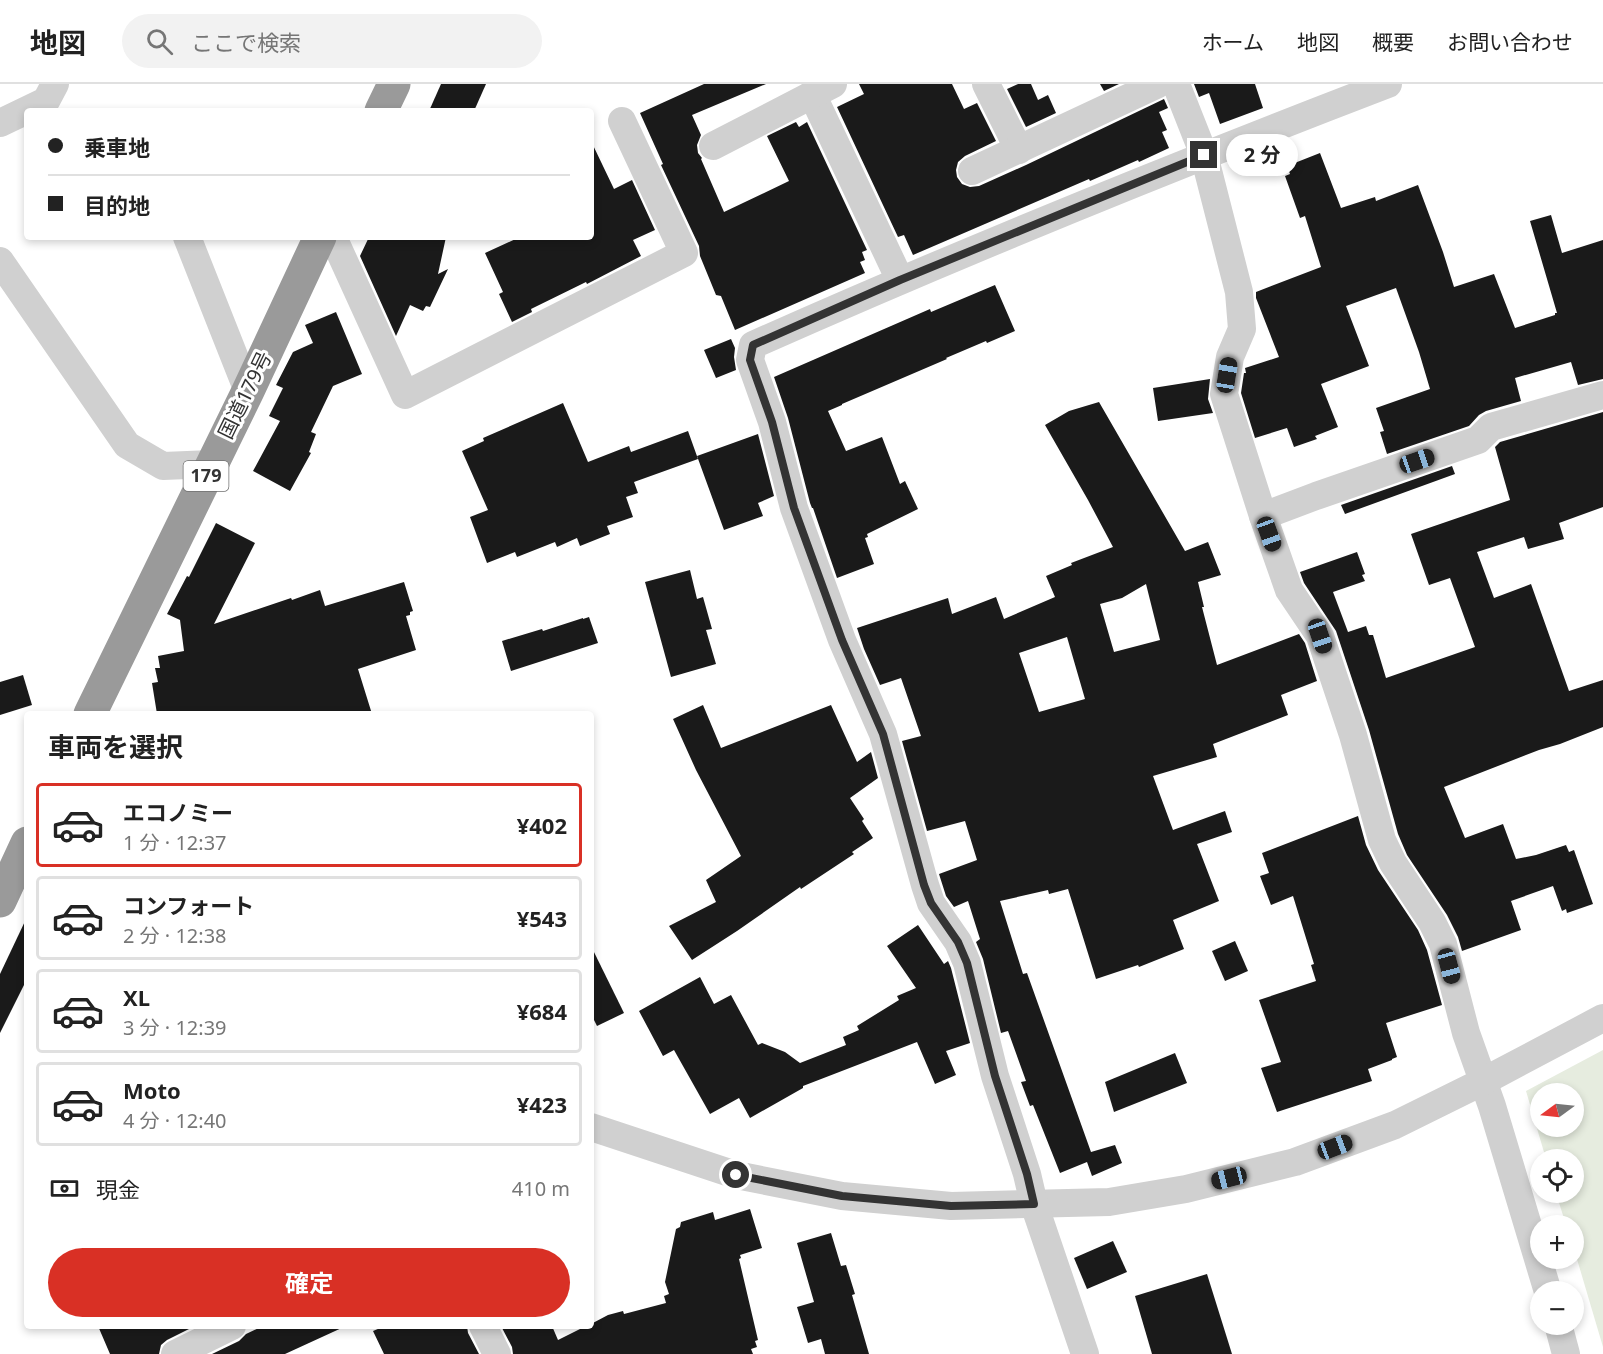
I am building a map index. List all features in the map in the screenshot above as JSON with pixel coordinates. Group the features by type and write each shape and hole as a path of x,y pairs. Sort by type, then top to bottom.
{"highway":[{"path":"382,108 394,84"},
{"name":"国道179号","path":"91,711 248,391 319,240"},
{"path":"0,901 18,856"}],"street":[{"path":"31,108 46,101 55,84"},
{"path":"986,84 1019,150"},
{"path":"972,171 1158,84"},
{"path":"1176,84 1204,155 1239,292 1242,329 1230,357 1224,394 1289,590 1320,636 1353,735 1382,840 1393,864 1432,922 1443,944 1466,1034 1492,1106 1545,1281"},
{"path":"1085,1354 1034,1204 1027,1174 995,1076 967,963 958,942 931,903 924,885 883,734 842,640 794,508 772,422 750,360 753,345 900,280 1204,155 1388,84"},
{"path":"713,146 823,89 900,280"},
{"path":"0,123 24,112"},
{"path":"334,240 405,395 684,253 622,120"},
{"path":"188,240 248,391"},
{"path":"0,261 127,445 163,466 212,464"},
{"path":"1263,516 1478,440 1491,426 1603,395"},
{"path":"594,1128 736,1175 842,1196 951,1206 1109,1202 1186,1189 1295,1162 1395,1125 1603,1018"},
{"path":"175,1354 226,1329"},
{"path":"484,1329 497,1354"},
{"path":"1561,1335 1566,1354"}],"shaded area":[{"path":"1603,1050 1603,1347 1580,1269 1584,1269 1584,1215 1563,1215 1559,1203 1584,1203 1584,1149 1543,1149 1540,1137 1584,1137 1584,1083 1541,1083"},
{"path":"1530,1089 1530,1105 1526,1091"}],"building":[{"path":"441,84 486,84 475,108 430,108"},
{"path":"704,84 766,84 692,115 701,135 697,145 698,153 724,212 789,181 767,136 796,122 799,127 807,122 867,250 862,252 865,260 860,262 865,273 735,330 721,296 716,295 700,256 699,246 661,165 663,164 640,113"},
{"path":"859,84 952,84 964,109 977,103 996,141 965,156 958,162 957,177 962,184 970,187 979,186 1026,165 1164,99 1168,108 1159,112 1167,130 1162,132 1169,148 1090,181 1089,179 913,255 904,235 898,237 837,107 864,94"},
{"path":"1018,84 1031,84 1038,100 1048,95 1056,113 1026,127 1007,89"},
{"path":"1100,84 1119,84 1104,91"},
{"path":"1194,84 1255,84 1263,108 1220,124 1209,93 1199,97"},
{"path":"594,147 614,189 632,180 655,230 633,240 641,256 531,309 532,312 512,322 499,294 503,292 485,253 513,240 594,240"},
{"path":"1320,153 1341,208 1375,197 1376,201 1418,185 1454,287 1494,274 1515,328 1557,313 1530,221 1551,215 1562,253 1603,240 1603,379 1578,385 1571,362 1515,378 1521,401 1486,411 1469,426 1387,454 1380,432 1384,431 1376,408 1430,389 1396,288 1346,306 1369,366 1321,384 1338,427 1315,436 1317,439 1294,447 1287,428 1255,438 1241,393 1245,368 1279,357 1256,298 1256,292 1321,267 1305,216 1300,218 1285,176 1290,174 1287,166"},
{"path":"368,240 445,240 438,274 448,269 430,307 426,306 423,311 410,305 396,336 360,256"},
{"path":"995,285 1015,331 946,358 828,411 846,451 882,437 900,484 905,481 918,509 867,534 868,537 865,538 874,564 837,578 810,503 788,418 774,377 930,309 931,312"},
{"path":"336,312 362,374 333,386 311,432 316,434 309,452 311,453 290,491 253,471 280,421 269,416 283,388 276,385 293,352 313,343 305,325"},
{"path":"731,339 735,348 736,370 716,378 704,350"},
{"path":"1210,379 1208,399 1213,413 1158,421 1153,388"},
{"path":"1099,402 1185,551 1208,542 1221,575 1198,582 1217,665 1299,634 1305,643 1317,681 1281,695 1288,715 1213,744 1217,757 1153,776 1173,830 1225,811 1232,832 1197,844 1219,901 1173,920 1184,949 1139,967 1138,965 1096,979 1068,889 1049,894 1048,890 1000,901 1023,974 1027,973 1091,1152 1115,1145 1122,1163 1092,1176 1087,1162 1060,1173 1033,1105 1030,1106 1021,1082 1026,1081 1008,1031 1001,1033 983,959 976,942 980,939 968,901 954,907 946,896 939,874 977,860 965,821 927,831 902,741 921,736 901,678 880,685 857,628 948,598 952,614 996,597 1004,619 1055,597 1046,576 1072,565 1071,563 1113,547 1045,425 1069,411","holes":["1146,584 1160,640 1114,652 1100,604 1122,598","1067,637 1085,699 1039,712 1019,653"]},
{"path":"563,403 588,462 629,446 631,452 688,431 698,459 634,482 638,493 626,497 633,517 607,526 610,534 580,546 577,538 557,547 555,542 517,557 515,552 487,563 470,517 488,510 462,451 484,441 483,438"},
{"path":"1603,412 1603,507 1559,523 1564,539 1528,549 1524,537 1477,552 1494,598 1531,584 1569,691 1603,680 1603,727 1444,787 1465,838 1503,824 1516,859 1566,845 1569,852 1574,850 1593,904 1567,913 1566,909 1562,911 1553,886 1511,901 1521,930 1462,951 1447,915 1407,855 1398,834 1369,730 1336,631 1304,583 1300,572 1357,552 1365,574 1362,575 1365,581 1333,592 1348,632 1366,626 1369,635 1373,635 1386,678 1475,647 1450,578 1429,585 1411,534 1510,500 1495,447 1500,442"},
{"path":"758,434 774,496 758,503 763,516 724,530 697,456"},
{"path":"1452,466 1455,474 1345,514 1341,505"},
{"path":"216,523 255,543 214,624 320,590 325,606 404,582 413,611 406,616 416,650 358,669 371,711 157,711 152,683 158,682 155,668 160,668 158,656 184,651 180,620 167,614 187,576 189,577"},
{"path":"690,570 697,599 703,597 712,629 706,630 716,664 671,677 645,582"},
{"path":"589,617 598,643 511,671 502,641"},
{"path":"23,675 32,705 0,715 0,682"},
{"path":"703,705 721,748 831,705 857,762 871,752 878,778 850,798 873,838 852,852 854,854 801,889 800,887 692,960 669,926 716,902 706,880 741,856 696,770 673,719"},
{"path":"1358,816 1366,845 1378,870 1418,930 1427,950 1442,1005 1386,1023 1397,1057 1368,1069 1372,1081 1277,1112 1261,1068 1281,1062 1259,1000 1316,981 1311,965 1314,964 1293,896 1271,905 1260,876 1269,873 1262,853"},
{"path":"24,923 24,985 0,1033 0,974"},
{"path":"918,925 944,964 948,961 970,1043 946,1051 956,1075 935,1084 917,1042 803,1086 750,1118 739,1098 710,1114 674,1050 663,1056 639,1011 700,977 714,1004 731,995 758,1045 762,1043 785,1052 800,1063 846,1045 843,1037 859,1030 857,1026 899,1000 897,996 916,988 887,946"},
{"path":"1235,941 1248,971 1225,981 1212,951"},
{"path":"594,952 624,1013 597,1026 594,1020"},
{"path":"1175,1053 1187,1083 1114,1112 1105,1082"},
{"path":"750,1209 762,1248 740,1255 739,1259 758,1340 755,1341 757,1347 751,1349 753,1354 513,1354 503,1329 553,1329 558,1340 580,1329 594,1329 594,1322 608,1315 623,1311 624,1314 666,1303 664,1296 669,1294 665,1282 676,1229 680,1227 681,1222 713,1212 715,1220"},
{"path":"831,1233 841,1266 846,1265 869,1354 825,1354 821,1339 808,1343 797,1307 814,1302 797,1243"},
{"path":"1113,1241 1127,1272 1087,1289 1074,1258"},
{"path":"1207,1274 1232,1354 1152,1354 1135,1296"},
{"path":"99,1329 189,1329 161,1345 159,1354 110,1354"},
{"path":"257,1329 339,1329 285,1354 212,1354 239,1341 246,1334"},
{"path":"378,1329 467,1329 479,1354 384,1354 373,1331"}],"route":[{"path":"736,1175 842,1196 951,1206 1034,1204 1027,1174 995,1076 967,963 958,942 931,903 924,885 883,734 842,640 794,508 772,422 750,360 753,345 900,280 1204,155"}]}
